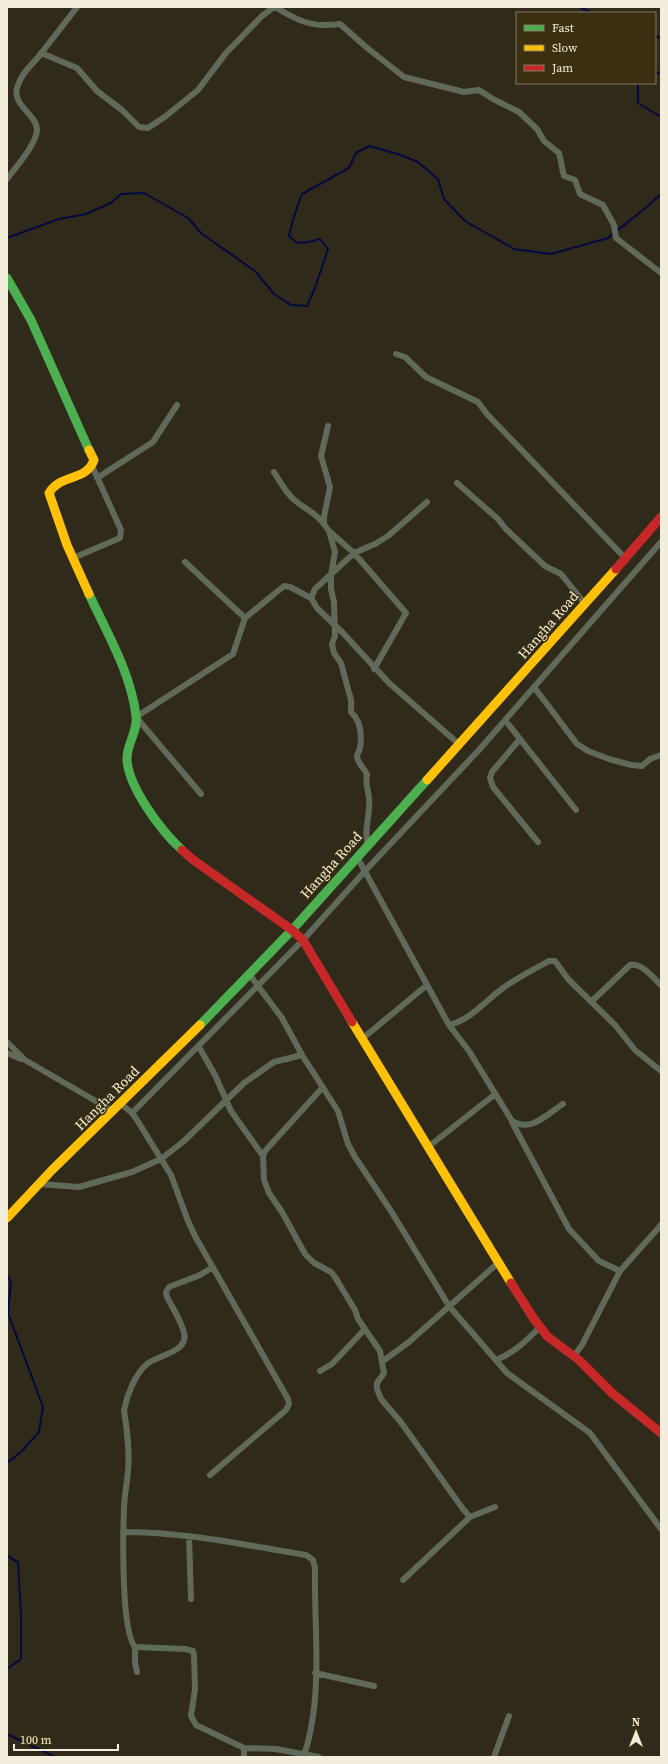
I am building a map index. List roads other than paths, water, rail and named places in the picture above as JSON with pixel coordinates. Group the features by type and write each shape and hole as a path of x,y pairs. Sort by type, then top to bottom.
{"main road":[{"path":"7,278 31,320 94,460 93,468 89,472 59,481 51,487 48,493 73,558 128,677 136,717 135,729 128,757 130,775 139,796 174,842 192,859 292,930 303,940 498,1263 540,1327 548,1337 573,1357 612,1393 661,1433"},
{"name":"Hangha Road","path":"7,1218 292,930 460,745 661,517"}],"street":[{"path":"7,179 30,147 37,131 36,124 17,97 17,88 26,69 41,53 77,7"},
{"path":"41,53 77,68 97,91 122,110 139,127 148,128 166,116 198,90 226,53 262,16 274,7 306,24 325,26 340,24 404,77 464,92 479,90 519,112 537,129 544,141 559,153 564,176 575,180 580,194 603,205 614,225 616,238 661,274"},
{"path":"396,354 406,357 426,377 478,402 487,414 625,558"},
{"path":"97,478 153,442 177,405"},
{"path":"324,524 330,487 321,456 328,426"},
{"path":"73,558 120,538 121,530 93,468"},
{"path":"274,472 289,494 297,502 319,517 329,532 335,552 331,575 331,588 334,602 335,636 332,644 334,653 341,663 351,700 351,712 355,716 361,728 360,748 357,756 358,761 367,774 365,782 370,807 366,838 368,845"},
{"path":"457,483 498,519 505,528 545,566 561,574 585,604"},
{"path":"311,598 315,589 354,553 375,544 388,536 427,502"},
{"path":"329,532 354,553 406,613 374,669"},
{"path":"132,1113 199,1047 303,940 505,720 661,542"},
{"path":"186,562 245,618"},
{"path":"201,794 136,717 233,654 245,618 284,586 290,587 311,598 317,608 334,624 374,669 402,696 460,745"},
{"path":"534,687 577,744 588,750 631,765 642,766 650,759 661,755"},
{"path":"505,720 576,810"},
{"path":"520,739 492,772 490,778 493,787 538,842"},
{"path":"357,857 449,1025 469,1051 494,1095 512,1121 569,1229 599,1261 620,1271"},
{"path":"449,1025 465,1019 477,1011 504,988 549,961 555,961 568,979 592,1001 624,1035 635,1050 661,1071"},
{"path":"592,1001 630,965 634,964 641,967 661,986"},
{"path":"249,974 282,1018 302,1055 323,1086 338,1111 348,1144 355,1157 391,1211 449,1306 507,1373 590,1433 661,1529"},
{"path":"362,1040 428,985"},
{"path":"7,1042 25,1060"},
{"path":"199,1047 215,1075 231,1111 263,1156 266,1186 282,1212 297,1242 309,1259 331,1272 335,1277 365,1329 380,1351 384,1373 377,1383 376,1389 381,1399 400,1421 463,1509 470,1516"},
{"path":"7,1053 25,1060 113,1111"},
{"path":"39,1184 79,1187 132,1172 161,1159 184,1141 244,1083 274,1062 302,1055"},
{"path":"263,1156 269,1145 307,1106 323,1086"},
{"path":"428,1147 494,1095"},
{"path":"121,1104 132,1113 171,1175 188,1221 213,1268 285,1392 289,1404 286,1410 210,1475"},
{"path":"512,1121 518,1125 532,1125 563,1104"},
{"path":"573,1357 582,1345 620,1271 661,1225"},
{"path":"383,1361 409,1342 498,1263"},
{"path":"137,1672 135,1663 135,1647 131,1642 126,1614 123,1532 128,1470 124,1410 126,1401 140,1372 147,1364 181,1346 184,1341 184,1333 167,1297 166,1292 169,1287 200,1275 213,1268"},
{"path":"496,1360 523,1345 540,1327"},
{"path":"320,1372 332,1364 365,1329"},
{"path":"403,1580 470,1516 495,1507"},
{"path":"123,1532 155,1532 189,1536 306,1555 314,1560 315,1673 313,1716 307,1747 304,1754"},
{"path":"189,1536 191,1599"},
{"path":"135,1647 185,1649 193,1651 195,1684 191,1716 196,1725 244,1748 276,1749 319,1757"},
{"path":"315,1673 374,1686"},
{"path":"494,1757 509,1716"},
{"path":"244,1748 244,1757"}],"waterway":[{"path":"580,7 590,12"},
{"path":"656,36 661,39"},
{"path":"656,74 661,72"},
{"path":"638,84 638,103 661,117"},
{"path":"7,238 59,219 86,214 111,203 121,194 144,193 188,218 201,233 256,272 274,294 291,305 307,306 315,288 328,249 320,239 297,243 289,236 302,194 349,168 356,153 369,146 398,154 418,162 438,179 444,199 465,221 514,249 551,254 608,238 661,194"},
{"path":"7,1275 11,1282 8,1313 43,1407 39,1432 22,1451 7,1463"},
{"path":"7,1556 18,1562 21,1617 21,1659 7,1669"},
{"path":"7,1734 55,1757"}]}
